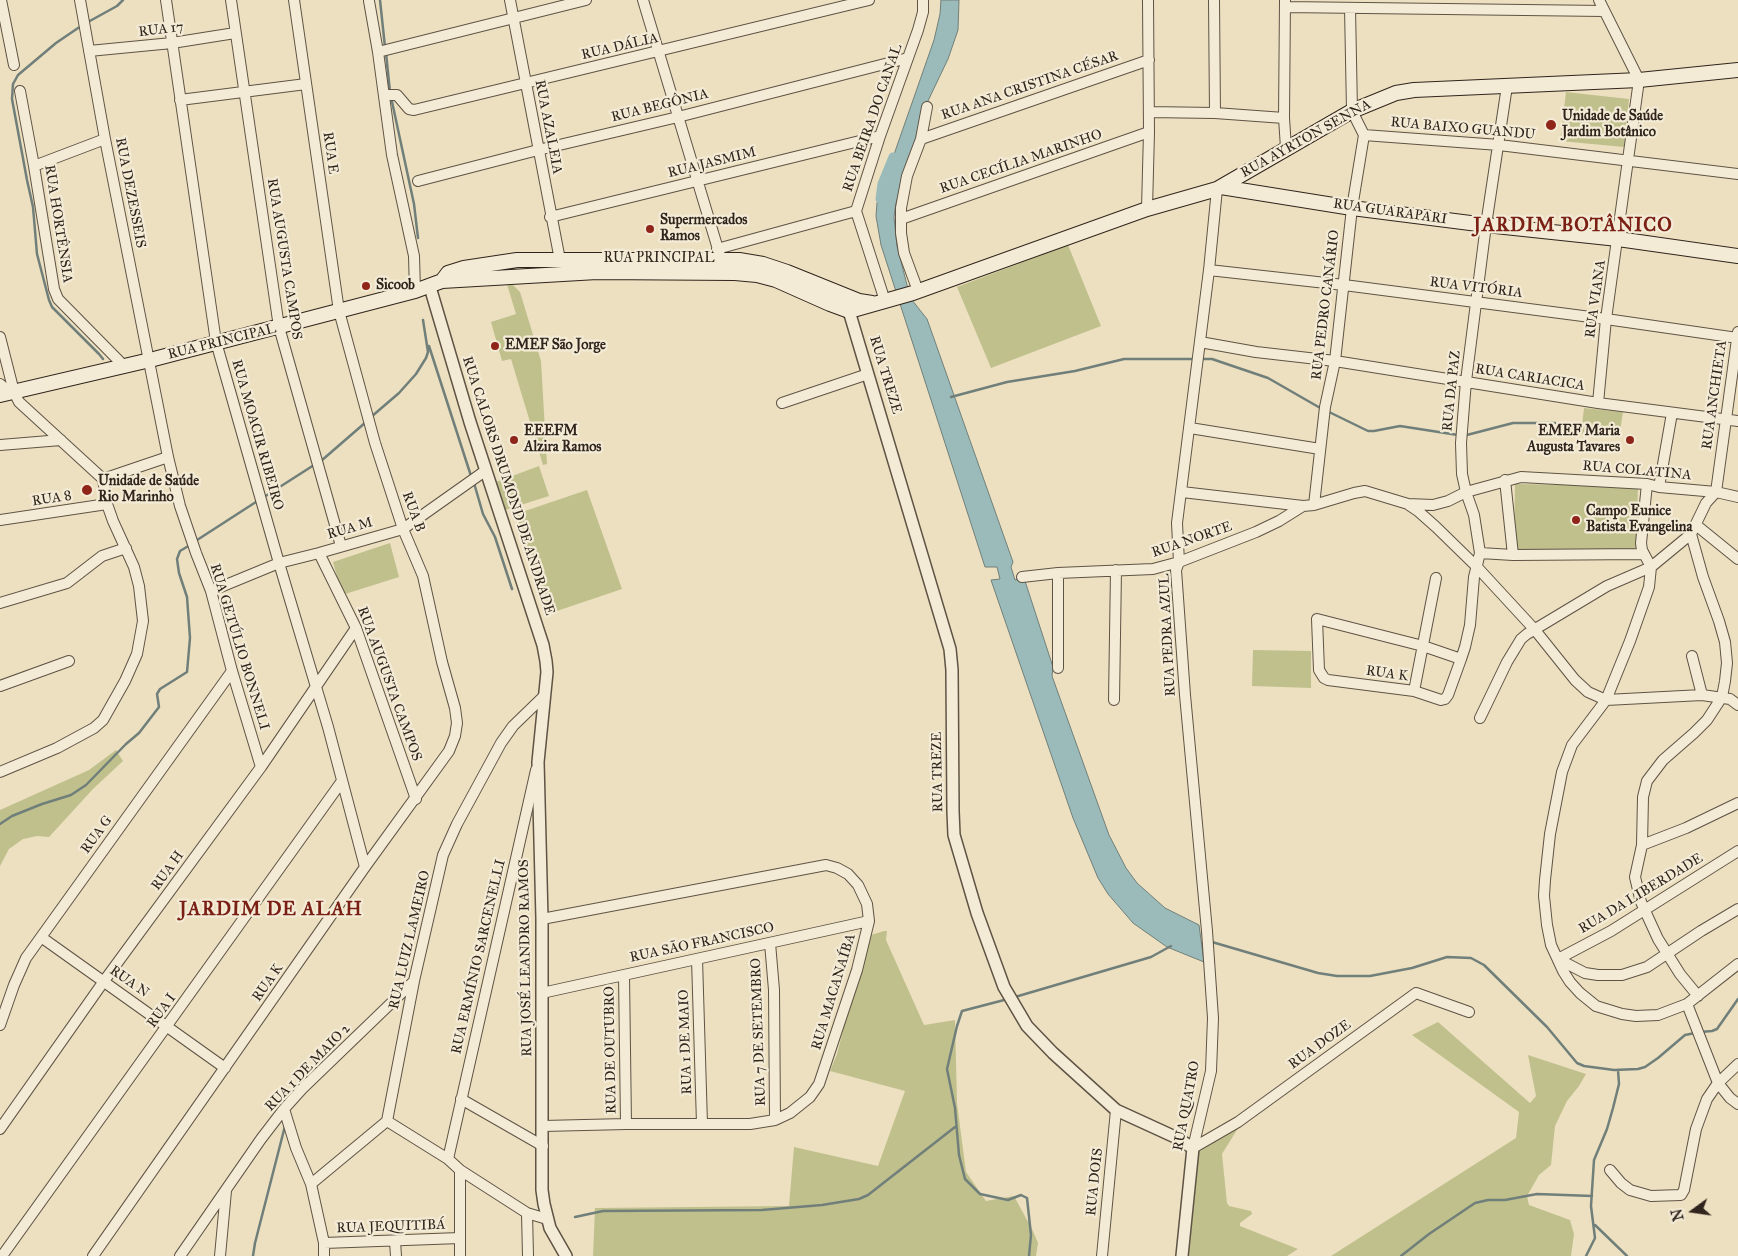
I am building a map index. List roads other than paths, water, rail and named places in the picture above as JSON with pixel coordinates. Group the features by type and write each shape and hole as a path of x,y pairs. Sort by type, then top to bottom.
{"main road":[{"name":"RUA AYRTON SENNA","path":"884,301 915,292 1147,209 1219,188 1352,111 1386,96 1414,90 1639,80 1738,70"},
{"name":"RUA GUARAPARI","path":"1219,188 1352,208 1738,256"},
{"name":"RUA PRINCIPAL","path":"427,287 448,273 464,268 517,260 719,254 763,264 787,272 850,304"},
{"name":"RUA PRINCIPAL","path":"6,391 150,360 427,287 598,272 735,273 757,275 776,280 850,304 884,301"}],"street":[{"path":"1,0 14,65"},
{"name":"RUA DEZESSEIS","path":"80,0 105,139 150,360"},
{"name":"RUA MOACIR RIBEIRO","path":"166,0 216,342 316,687 366,868"},
{"name":"RUA AUGUSTA CAMPOS","path":"231,0 279,327 341,546"},
{"name":"RUA E","path":"294,0 339,311"},
{"name":"RUA AZALEIA","path":"510,0 550,217 560,260"},
{"path":"383,51 586,0"},
{"path":"644,0 719,254 856,211"},
{"name":"RUA DÁLIA","path":"388,94 399,96 409,109 414,110 869,0"},
{"name":"RUA BEIRA DO CANAL","path":"884,301 856,211 880,136 918,30 923,12 923,0"},
{"path":"1147,209 1149,132 1148,0"},
{"path":"1214,0 1215,113"},
{"path":"1598,0 1639,80"},
{"path":"369,1 383,51 392,155 414,256 427,287"},
{"path":"1286,148 1284,118 1285,4 1350,8 1604,11"},
{"path":"1350,8 1352,111 1364,134"},
{"name":"RUA 17","path":"89,51 172,43 235,33"},
{"name":"RUA BEGÔNIA","path":"418,182 538,150 678,117 908,58"},
{"name":"RUA ANA CRISTINA CÉSAR","path":"920,139 1149,60"},
{"name":"RUA VIANA","path":"1598,403 1606,319 1639,80"},
{"path":"180,100 306,84"},
{"name":"RUA DA PAZ","path":"1448,694 1461,659 1470,625 1476,566 1480,553 1474,515 1462,474 1461,452 1466,381 1486,225 1507,86"},
{"name":"RUA HORTÊNSIA","path":"20,91 54,289 58,299 124,366"},
{"path":"915,292 904,253 901,219 908,176 928,107"},
{"path":"1149,112 1215,113 1284,118"},
{"name":"RUA CECÍLIA MARINHO","path":"901,219 1149,132"},
{"name":"RUA BAIXO GUANDU","path":"1364,134 1499,144 1738,174"},
{"name":"RUA PEDRO CANÁRIO","path":"1314,505 1325,407 1335,360 1352,208 1364,134"},
{"name":"RUA JASMIM","path":"550,217 880,136"},
{"path":"34,166 105,139"},
{"name":"RUA PEDRA AZUL","path":"1207,932 1185,695 1176,570 1179,562 1177,523 1219,188"},
{"name":"RUA VITÓRIA","path":"1210,270 1344,284 1476,303 1738,336"},
{"name":"RUA CALORS DRUMOND DE ANDRADE","path":"427,287 485,471 543,644 547,672 544,696"},
{"name":"RUA TREZE","path":"850,304 868,374 950,649 952,670 954,835 977,914 1004,987 1027,1026 1053,1053 1116,1110 1175,1137 1193,1148"},
{"name":"RUA B","path":"339,311 375,443 402,529 423,576 457,723"},
{"name":"RUA ANCHIETA","path":"1716,492 1738,336"},
{"path":"0,337 6,391 103,479 112,521 134,567 139,586 143,622 137,654 103,720 94,728 57,748 0,772"},
{"name":"RUA CARIACICA","path":"1200,342 1256,352 1335,360 1598,403 1738,420"},
{"name":"RUA GETÚLIO BONNELI","path":"150,360 168,457 180,506 211,591 232,671 261,767"},
{"path":"782,403 868,374"},
{"path":"1659,487 1672,413"},
{"path":"1190,428 1320,449"},
{"path":"0,446 60,440"},
{"path":"103,479 168,457"},
{"name":"RUA M","path":"211,591 279,563 402,529 485,471"},
{"name":"RUA COLATINA","path":"1182,492 1303,506 1314,505 1365,491 1408,504 1432,505 1448,501 1466,492 1521,476 1647,484 1659,487 1716,492 1738,497"},
{"path":"1505,480 1512,555"},
{"path":"1647,484 1641,543 1644,554 1648,558 1652,576 1646,601 1606,700 1598,713 1578,735 1562,772 1550,834 1545,880 1548,933 1566,976 1580,993 1596,1006 1622,1014 1648,1016 1667,1012 1687,1004 1738,964"},
{"path":"1480,718 1516,645 1527,634 1618,580 1651,567 1694,530 1706,503 1716,492"},
{"name":"RUA 8","path":"0,520 107,504"},
{"path":"1408,504 1418,511 1476,566 1535,630 1581,686 1597,698 1606,700 1702,695 1730,699 1738,705"},
{"name":"RUA NORTE","path":"1022,577 1058,573 1152,568 1179,562 1256,532 1279,521 1303,506"},
{"path":"1694,530 1738,558"},
{"path":"1694,530 1704,577 1720,621 1725,642 1727,663 1722,697 1707,720 1662,760 1647,781 1643,797 1642,845 1635,877 1638,894 1644,910 1668,954 1698,996"},
{"path":"0,603 67,583 102,556 126,548"},
{"name":"RUA AUGUSTA CAMPOS","path":"320,553 356,628 416,799"},
{"path":"1480,553 1512,555 1644,554"},
{"path":"1114,700 1116,570"},
{"path":"1058,573 1058,668"},
{"path":"1414,692 1436,578"},
{"path":"0,594 15,598"},
{"name":"RUA K","path":"1423,646 1317,619 1319,670 1328,680 1375,685 1414,692 1441,700 1445,699 1448,694"},
{"name":"RUA H","path":"0,1129 104,981 261,767 356,628"},
{"path":"1423,646 1461,659"},
{"path":"1692,656 1702,695"},
{"path":"0,686 69,661"},
{"name":"RUA G","path":"0,1025 20,969 40,937 232,671"},
{"name":"RUA JOSÉ LEANDRO RAMOS","path":"544,696 538,762 542,919 542,1190 547,1219 554,1236 566,1256"},
{"name":"RUA LUIZ LAMEIRO","path":"388,1121 414,981 443,855 449,839 501,743 513,726 544,696"},
{"name":"RUA K","path":"93,1256 449,751 455,736 457,723"},
{"name":"RUA ERMÍNIO SARCENELLI","path":"448,1159 526,808 538,762"},
{"name":"RUA I","path":"1,1256 168,1027 342,781"},
{"path":"1642,845 1738,804"},
{"name":"RUA DA LIBERDADE","path":"1558,959 1612,931 1738,850"},
{"name":"RUA MACANAÍBA","path":"542,919 826,866 837,868 848,874 858,885 866,904 869,921 857,970 819,1084 803,1105 775,1120 750,1124 543,1126"},
{"path":"1558,959 1585,973 1610,976 1634,972 1647,967 1738,909"},
{"name":"RUA SÃO FRANCISCO","path":"542,993 869,921"},
{"name":"RUA QUATRO","path":"1182,1256 1193,1148 1211,1072 1213,1018 1207,932"},
{"name":"RUA N","path":"40,937 225,1068"},
{"name":"RUA 7 DE SETEMBRO","path":"770,943 774,990 775,1120"},
{"name":"RUA 1 DE MAIO","path":"697,959 702,1124"},
{"name":"RUA DE OUTUBRO","path":"624,975 626,1124"},
{"name":"RUA 1 DE MAIO 2","path":"180,1256 261,1138 284,1109 302,1089 414,981"},
{"name":"RUA DOZE","path":"1193,1148 1238,1122 1416,993 1469,1012"},
{"path":"1687,1004 1718,1083 1730,1098 1738,1104"},
{"path":"1610,1170 1620,1183 1630,1190 1651,1196 1681,1195 1684,1190 1696,1129 1708,1099 1718,1083 1738,1064"},
{"path":"461,1099 542,1146"},
{"path":"284,1109 296,1148 311,1184 324,1243 324,1256"},
{"name":"RUA DOIS","path":"1102,1256 1116,1110"},
{"path":"311,1184 388,1121 448,1159 460,1170 527,1214 547,1219"},
{"path":"460,1170 460,1256"},
{"path":"220,1256 226,1190"},
{"path":"527,1214 528,1256"},
{"name":"RUA JEQUITIBÁ","path":"324,1243 460,1238"},
{"path":"395,1241 396,1256"}],"water":[{"path":"941,0 959,0 958,30 948,59 927,103 896,203 894,217 897,246 907,285 912,300 927,319 1013,562 1011,567 1015,580 1022,577 1025,581 1053,667 1052,676 1109,835 1126,868 1137,883 1165,908 1199,925 1204,962 1167,947 1133,923 1108,894 1098,878 1073,818 991,580 1000,579 997,567 985,567 881,245 876,216 877,203 934,40"}],"waterway":[{"path":"88,22 117,6 123,0"},
{"path":"380,0 385,47"},
{"path":"81,26 56,43 18,75 13,84 12,99 33,207 37,254 49,300 52,307 103,359"},
{"path":"386,53 390,92"},
{"path":"391,97 414,204 418,238"},
{"path":"880,199 882,184 893,157"},
{"path":"371,417 399,393 416,374 426,358 428,352 423,320"},
{"path":"429,346 471,476"},
{"path":"951,397 1007,382 1075,371 1124,359 1196,359"},
{"path":"1202,359 1212,359 1268,378 1322,409"},
{"path":"1327,411 1368,431 1400,426 1458,435"},
{"path":"321,461 366,422"},
{"path":"1463,436 1513,423 1555,423"},
{"path":"264,497 314,465"},
{"path":"474,483 483,514 495,537 512,589"},
{"path":"194,542 259,500"},
{"path":"0,824 12,816 71,795 86,785 139,733 159,707 157,694 160,689 187,672 190,638 187,597 179,573 177,559 180,551 190,545"},
{"path":"1212,942 1318,973 1337,976 1370,976 1412,968 1447,957 1471,958 1484,965 1547,1027 1577,1063 1584,1066 1614,1070 1645,1067 1685,1035 1695,1033"},
{"path":"1015,997 1151,957 1171,946"},
{"path":"1008,999 962,1011 947,1069 955,1108 959,1155 965,1179 980,1194 1008,1200 1021,1195 1027,1198 1031,1235 1029,1256"},
{"path":"1700,1032 1717,1029 1738,999"},
{"path":"1586,1256 1595,1238 1591,1206 1594,1160 1607,1129 1613,1108 1619,1084 1618,1070"},
{"path":"253,1256 285,1126"},
{"path":"575,1217 603,1211 762,1210 822,1205 859,1199 868,1195 955,1127"},
{"path":"1401,1256 1429,1234 1475,1203 1537,1194 1592,1196"},
{"path":"1595,1225 1627,1256"}],"place":[{"name":"Unidade de Saúde Jardim Botânico","path":"1551,125"},
{"name":"Supermercados Ramos","path":"650,229"},
{"name":"Sicoob","path":"366,286"},
{"name":"EMEF São Jorge","path":"495,346"},
{"name":"EEEFM Alzira Ramos","path":"514,440"},
{"name":"EMEF Maria Augusta Tavares","path":"1630,440"},
{"name":"Unidade de Saúde Rio Marinho","path":"87,490"},
{"name":"Campo Eunice Batista Evangelina","path":"1576,520"}],"district":[{"name":"JARDIM BOTÂNICO","path":"1573,226"},
{"name":"JARDIM DE ALAH","path":"271,910"}]}
